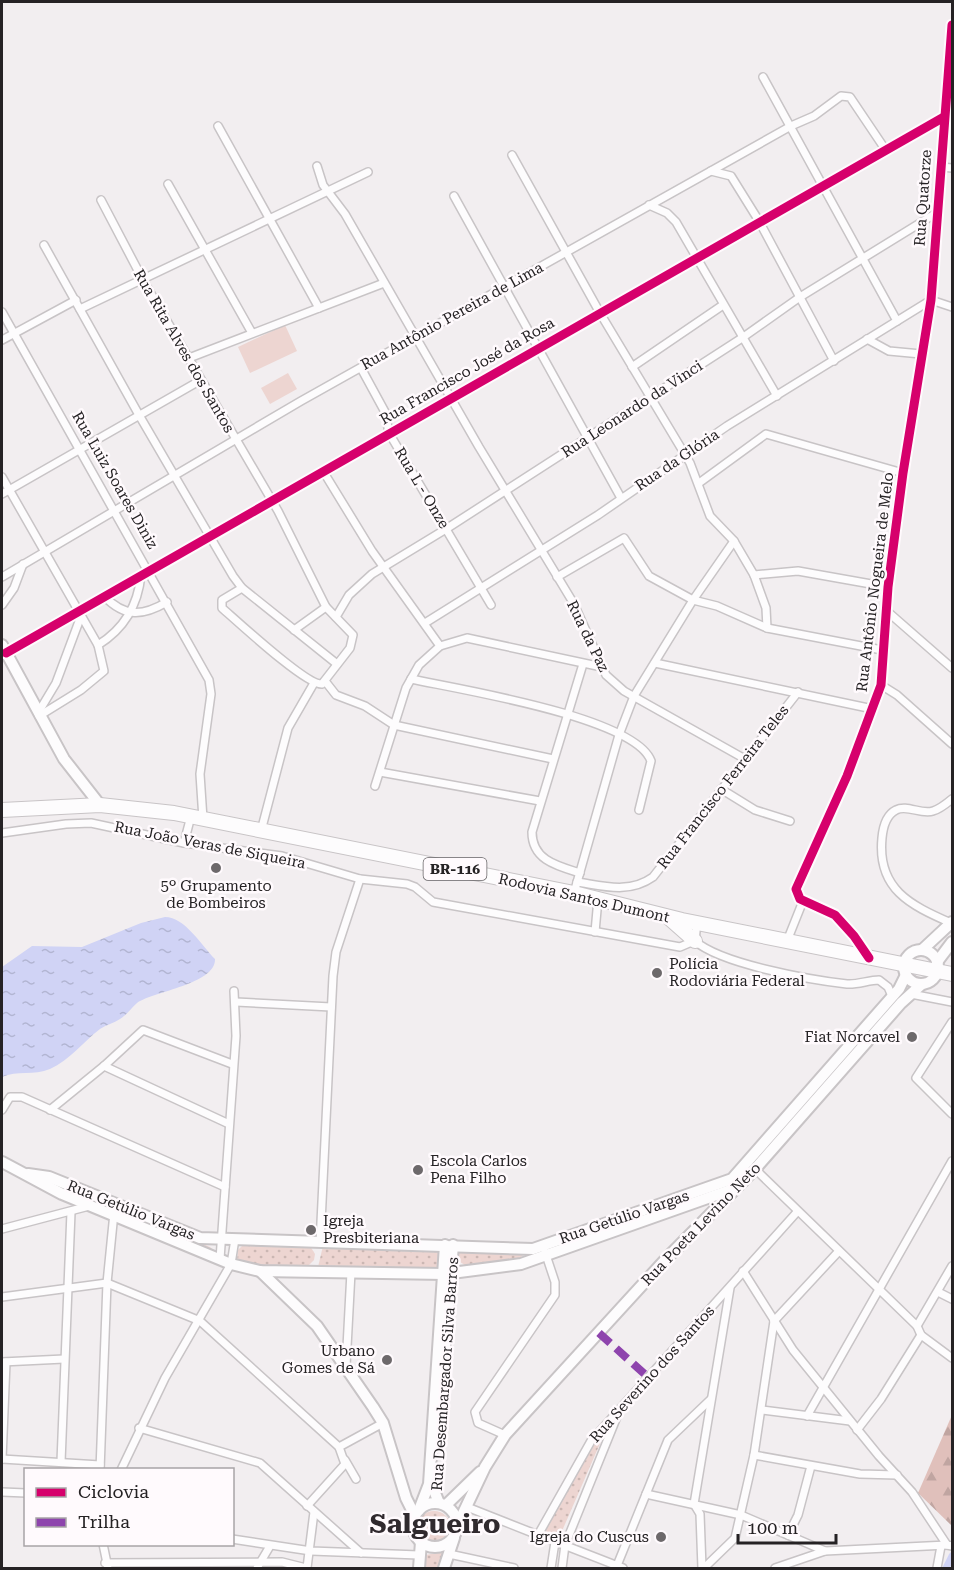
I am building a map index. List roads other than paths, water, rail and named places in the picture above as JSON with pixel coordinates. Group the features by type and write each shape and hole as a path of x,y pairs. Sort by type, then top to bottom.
{"highway":[{"name":"Rodovia Santos Dumont","path":"2,810 62,805 99,805 137,807 197,817 261,831 576,888 598,899 668,916 869,958 905,969 952,974"},
{"path":"668,916 695,941"}],"main road":[{"path":"4,649 73,773 99,805"},
{"name":"Rua Getúlio Vargas","path":"28,1174 49,1177 231,1264 260,1271 448,1274 521,1264 545,1250 732,1179 751,1165 892,996 910,955 922,950 952,922"},
{"name":"Rua Poeta Levino Neto","path":"444,1569 458,1527 485,1467 505,1435 665,1260 736,1188 751,1165 933,972 952,942"},
{"path":"905,969 912,982 933,972 931,953 922,950"},
{"path":"2,1162 28,1174"},
{"name":"Rua Getúlio Vargas","path":"28,1174 44,1186 89,1205 115,1210 196,1238 545,1250"},
{"name":"Rua Getúlio Vargas","path":"598,1231 736,1188"},
{"name":"Rua Desembargador Silva Barros","path":"442,1504 434,1489 435,1432 449,1245"},
{"path":"260,1271 310,1319 346,1366 383,1423 406,1498 417,1513"},
{"name":"Rua Desembargador Silva Barros","path":"417,1513 429,1484 435,1432"},
{"name":"Rua Poeta Levino Neto","path":"442,1504 485,1467"},
{"path":"431,1503 442,1504 452,1510 458,1527 453,1538 441,1546 434,1547 421,1542 413,1529 417,1513 431,1503"},
{"path":"419,1569 421,1542"}],"street":[{"name":"Rua Quatorze","path":"931,300 952,25"},
{"path":"764,77 825,185 897,321"},
{"name":"Rua Antônio Pereira de Lima","path":"2,577 114,509 567,251 791,126 805,121 841,96 847,95 863,112 885,149"},
{"name":"Rua Francisco José da Rosa","path":"4,649 80,614 104,596 208,536 944,117"},
{"path":"218,126 319,308"},
{"path":"512,155 600,313 685,456 699,483 710,516 734,540 754,575 766,608 767,628"},
{"name":"Rua da Paz","path":"317,166 327,192 340,206 450,398 557,577 587,630 602,667 614,685 745,759"},
{"path":"942,167 952,168"},
{"path":"711,171 731,176 759,221 834,361"},
{"path":"80,309 267,218 368,172"},
{"path":"168,184 252,333"},
{"path":"454,196 621,498"},
{"name":"Rua Rita Alves dos Santos","path":"101,201 143,280 235,441 272,500 326,607 336,617"},
{"path":"650,205 672,216 777,396"},
{"name":"Rua Leonardo da Vinci","path":"336,617 349,595 362,581 742,338 800,297 938,212"},
{"path":"44,245 173,476 242,588 337,664"},
{"path":"189,358 384,283"},
{"path":"2,340 13,332 76,300"},
{"path":"931,300 952,307"},
{"name":"Rua da Glória","path":"425,623 777,396 931,300"},
{"name":"Rua Antônio Nogueira de Melo","path":"803,901 798,897 796,889 847,776 881,686 888,587 903,473 931,300"},
{"path":"632,367 723,305"},
{"name":"Rua Luiz Soares Diniz","path":"2,312 167,602 202,665 211,688 197,817 184,843"},
{"path":"867,339 889,351 921,354"},
{"name":"Rua L - Onze","path":"361,368 381,403 389,433 491,605"},
{"path":"2,494 201,380"},
{"path":"699,483 766,434 903,473"},
{"path":"322,471 372,551 386,567 440,646"},
{"path":"2,477 98,645 104,671 81,690 39,714"},
{"path":"557,577 624,538 650,576 693,600 717,606 767,628 882,650"},
{"path":"576,888 619,735 634,696 693,600 734,540"},
{"path":"2,605 14,588 23,564"},
{"path":"754,575 798,571 888,587"},
{"path":"98,645 116,632 130,612 138,594 141,575"},
{"path":"242,588 222,600 222,608 315,684"},
{"path":"104,596 117,607 130,612 146,613 167,602"},
{"path":"294,630 326,607"},
{"path":"888,612 952,668"},
{"path":"39,714 56,684 80,614"},
{"path":"261,831 288,728 315,684 325,681 354,639 351,631 336,617"},
{"path":"375,786 399,704 419,665 440,646 467,638 602,667"},
{"path":"655,663 873,709"},
{"path":"580,873 546,861 537,851 532,832 583,664"},
{"path":"411,679 567,712 619,735 642,749 651,761 639,810"},
{"path":"325,681 336,695 365,706 394,725 553,759"},
{"path":"881,686 897,695 952,744"},
{"name":"Rua Francisco Ferreira Teles","path":"576,888 626,888 645,883 658,872 798,692"},
{"path":"380,771 540,801"},
{"path":"721,789 755,810 790,821"},
{"path":"952,799 932,812 901,808 895,810 885,822 881,848 886,873 896,892 952,922"},
{"path":"62,805 66,824"},
{"name":"Rua João Veras de Siqueira","path":"2,833 66,824 103,825 184,843 282,856 360,879 411,885 433,902 680,946 695,941"},
{"path":"320,1243 331,1007 336,952 360,879"},
{"path":"595,932 598,899"},
{"path":"786,941 803,901 835,915 854,936 869,958"},
{"path":"697,922 695,941 703,948 724,958 850,985 879,980 888,987 892,996"},
{"path":"220,1259 236,1002 234,991"},
{"path":"911,994 952,1002"},
{"path":"236,1002 331,1007"},
{"path":"952,1022 916,1076 916,1080 952,1114"},
{"path":"50,1110 104,1066 134,1035 147,1030 232,1064"},
{"path":"104,1066 229,1124"},
{"path":"2,1110 7,1100 17,1096 225,1187"},
{"path":"807,1416 952,1161"},
{"path":"751,1165 917,1326 921,1335 952,1358"},
{"path":"2,1229 71,1212 89,1205"},
{"path":"64,1359 4,1362 2,1459 61,1462 100,1467 107,1283 115,1210"},
{"path":"61,1462 71,1212"},
{"name":"Rua Severino dos Santos","path":"538,1534 591,1441 797,1212"},
{"path":"122,1468 139,1428 231,1264 235,1239"},
{"path":"505,1435 478,1423 475,1412 555,1295 555,1282 545,1250"},
{"path":"703,1569 735,1538 754,1455 774,1321 839,1251"},
{"path":"917,1326 952,1266"},
{"path":"743,1271 774,1321 823,1388 912,1492 947,1545"},
{"path":"346,1366 351,1272"},
{"path":"2,1297 107,1283 200,1321 339,1447 356,1479"},
{"path":"703,1569 700,1514 694,1504 730,1286"},
{"path":"938,1292 952,1299"},
{"path":"857,1430 881,1399 921,1335"},
{"path":"467,1507 618,1567 668,1440 710,1400"},
{"path":"562,1569 565,1545 621,1408"},
{"path":"762,1410 850,1421"},
{"path":"339,1447 383,1423"},
{"path":"139,1428 260,1463 361,1553"},
{"path":"754,1455 861,1474 897,1475"},
{"path":"307,1506 345,1462"},
{"path":"788,1536 798,1515 811,1466"},
{"path":"2,1492 24,1493"},
{"path":"646,1494 741,1515 825,1551"},
{"path":"103,1546 106,1566 282,1562 306,1569 311,1551 314,1512"},
{"path":"234,1539 311,1551 419,1555"},
{"path":"551,1569 555,1542"},
{"path":"775,1569 825,1551 947,1545"},
{"path":"937,1569 947,1545"},
{"path":"257,1569 270,1546"},
{"path":"449,1554 514,1569"}],"water":[{"path":"165,917 172,918 186,927 215,959 213,968 206,975 137,1003 122,1017 100,1029 70,1056 50,1069 2,1077 2,967 32,946 82,947 141,923"}],"waterway":[{"path":"946,1568 952,1556"}],"place":[{"name":"5º Grupamento de Bombeiros","path":"216,868"},
{"name":"Polícia Rodoviária Federal","path":"657,973"},
{"name":"Fiat Norcavel","path":"912,1037"},
{"name":"Escola Carlos Pena Filho","path":"418,1170"},
{"name":"Igreja Presbiteriana","path":"311,1230"},
{"name":"Urbano Gomes de Sá","path":"387,1360"},
{"name":"Igreja do Cuscus","path":"661,1537"}],"district":[{"name":"Salgueiro","path":"435,1524"}]}
